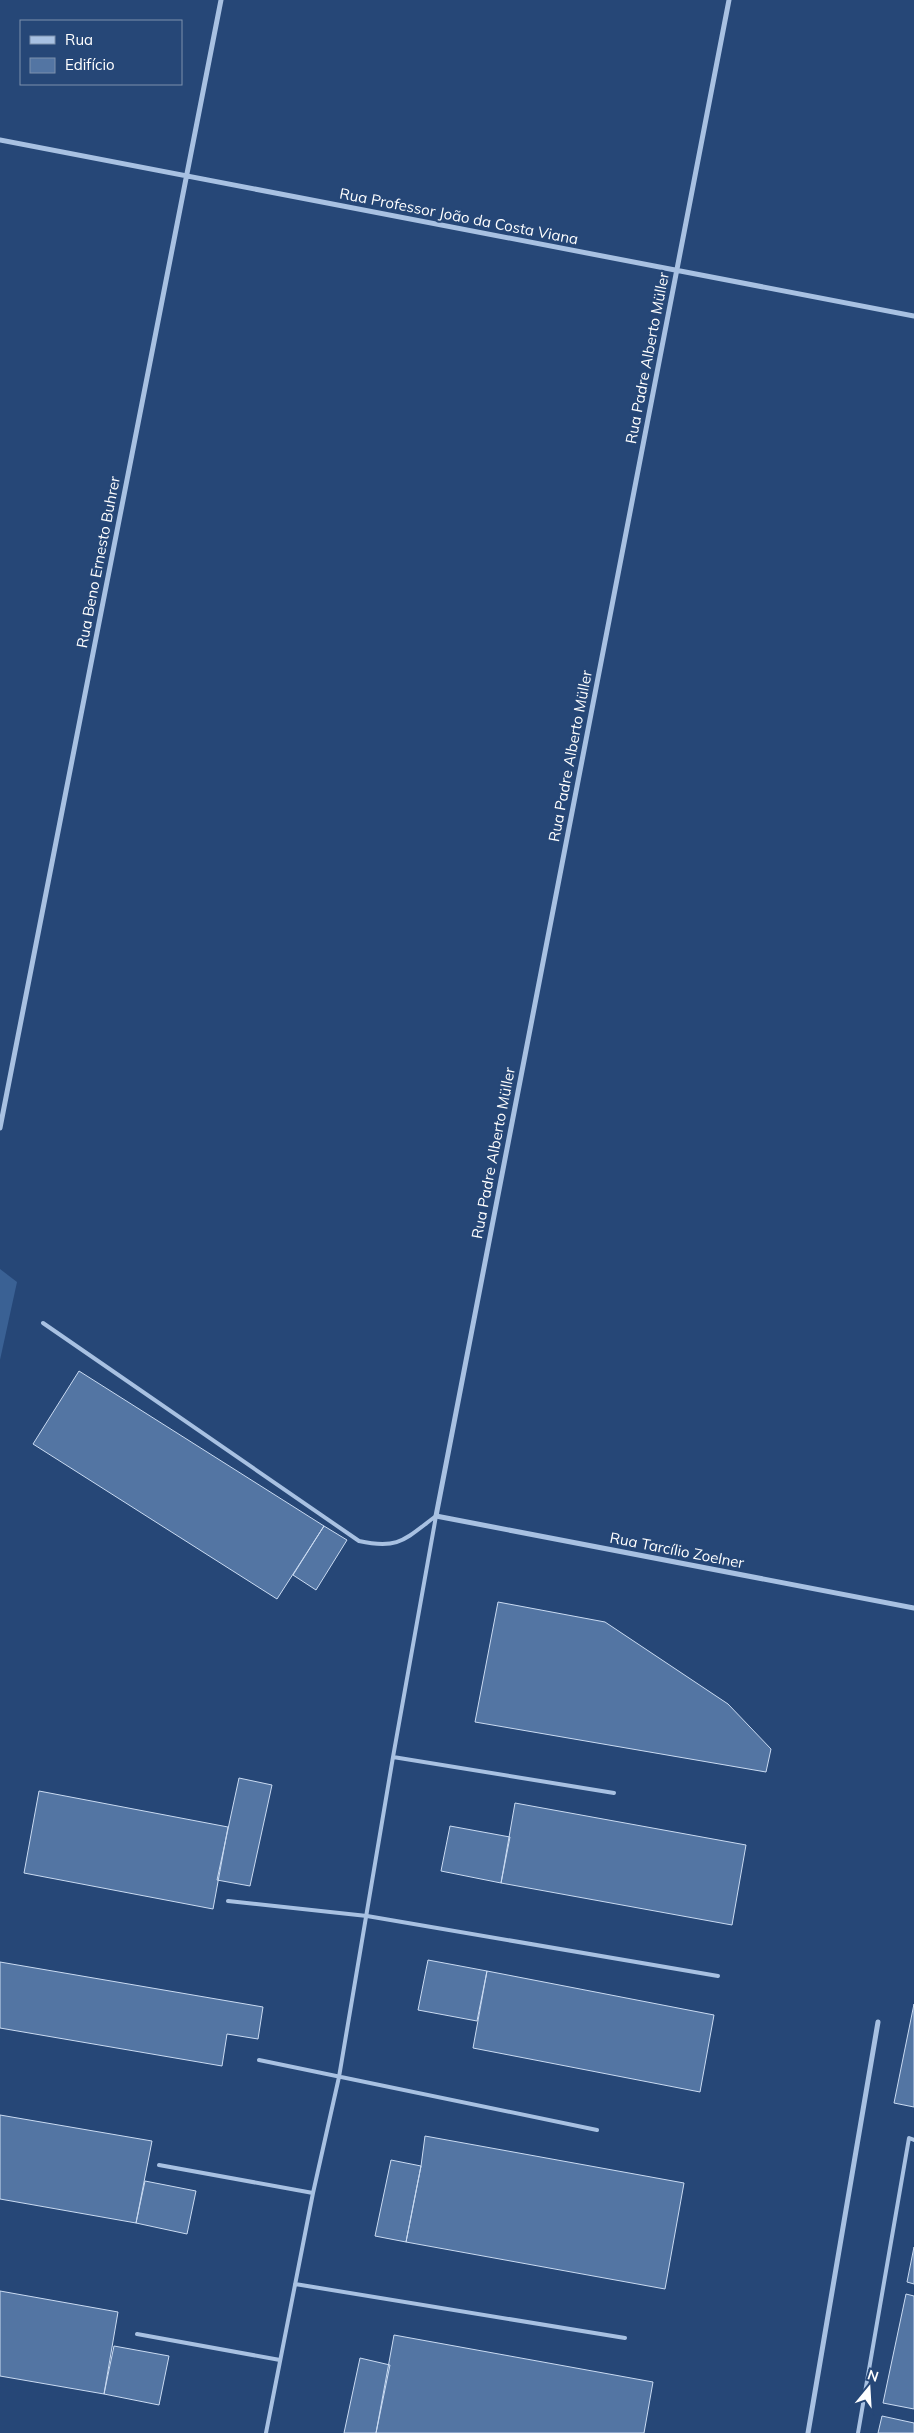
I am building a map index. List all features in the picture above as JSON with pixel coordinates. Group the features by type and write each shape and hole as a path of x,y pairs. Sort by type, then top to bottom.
{"street":[{"name":"Rua Beno Ernesto Buhrer","path":"0,1128 221,0"},
{"name":"Rua Padre Alberto Müller","path":"436,1516 729,0"},
{"name":"Rua Professor João da Costa Viana","path":"0,140 914,316"},
{"name":"Rua Tarcílio Zoelner","path":"436,1516 914,1608"},
{"path":"808,2433 878,2022"}],"lane":[{"path":"43,1323 359,1541 379,1546 400,1543 436,1516"},
{"path":"266,2433 313,2193 339,2078 436,1516"},
{"path":"393,1757 614,1793"},
{"path":"228,1901 367,1916 718,1976"},
{"path":"259,2060 597,2130"},
{"path":"858,2433 909,2138 914,2140"},
{"path":"159,2165 313,2193"},
{"path":"295,2284 625,2338"},
{"path":"137,2334 280,2360"}],"shaded area":[{"path":"0,1269 17,1282 0,1360"}],"building":[{"path":"79,1371 324,1526 277,1599 33,1444"},
{"path":"324,1526 347,1540 316,1590 293,1575"},
{"path":"498,1602 605,1622 728,1704 771,1749 766,1772 475,1722"},
{"path":"239,1778 272,1785 250,1886 217,1880"},
{"path":"39,1791 228,1827 213,1909 24,1873"},
{"path":"515,1803 746,1845 732,1925 501,1883"},
{"path":"450,1826 510,1837 501,1883 441,1871"},
{"path":"428,1960 487,1971 477,2021 418,2010"},
{"path":"0,1962 263,2007 258,2039 227,2034 222,2066 0,2028"},
{"path":"487,1971 714,2015 700,2092 473,2048"},
{"path":"914,2004 914,2107 894,2103"},
{"path":"0,2115 152,2141 136,2223 0,2199"},
{"path":"425,2136 684,2183 665,2289 406,2242"},
{"path":"391,2160 421,2166 406,2242 375,2236"},
{"path":"145,2181 196,2191 187,2234 136,2223"},
{"path":"914,2247 914,2284 907,2282"},
{"path":"0,2291 118,2312 104,2394 0,2376"},
{"path":"906,2294 914,2296 914,2409 883,2403"},
{"path":"394,2335 653,2382 644,2433 376,2433"},
{"path":"114,2346 169,2356 159,2405 104,2394"},
{"path":"360,2358 390,2365 376,2433 344,2433"},
{"path":"882,2416 914,2423 914,2433 878,2433"}]}
